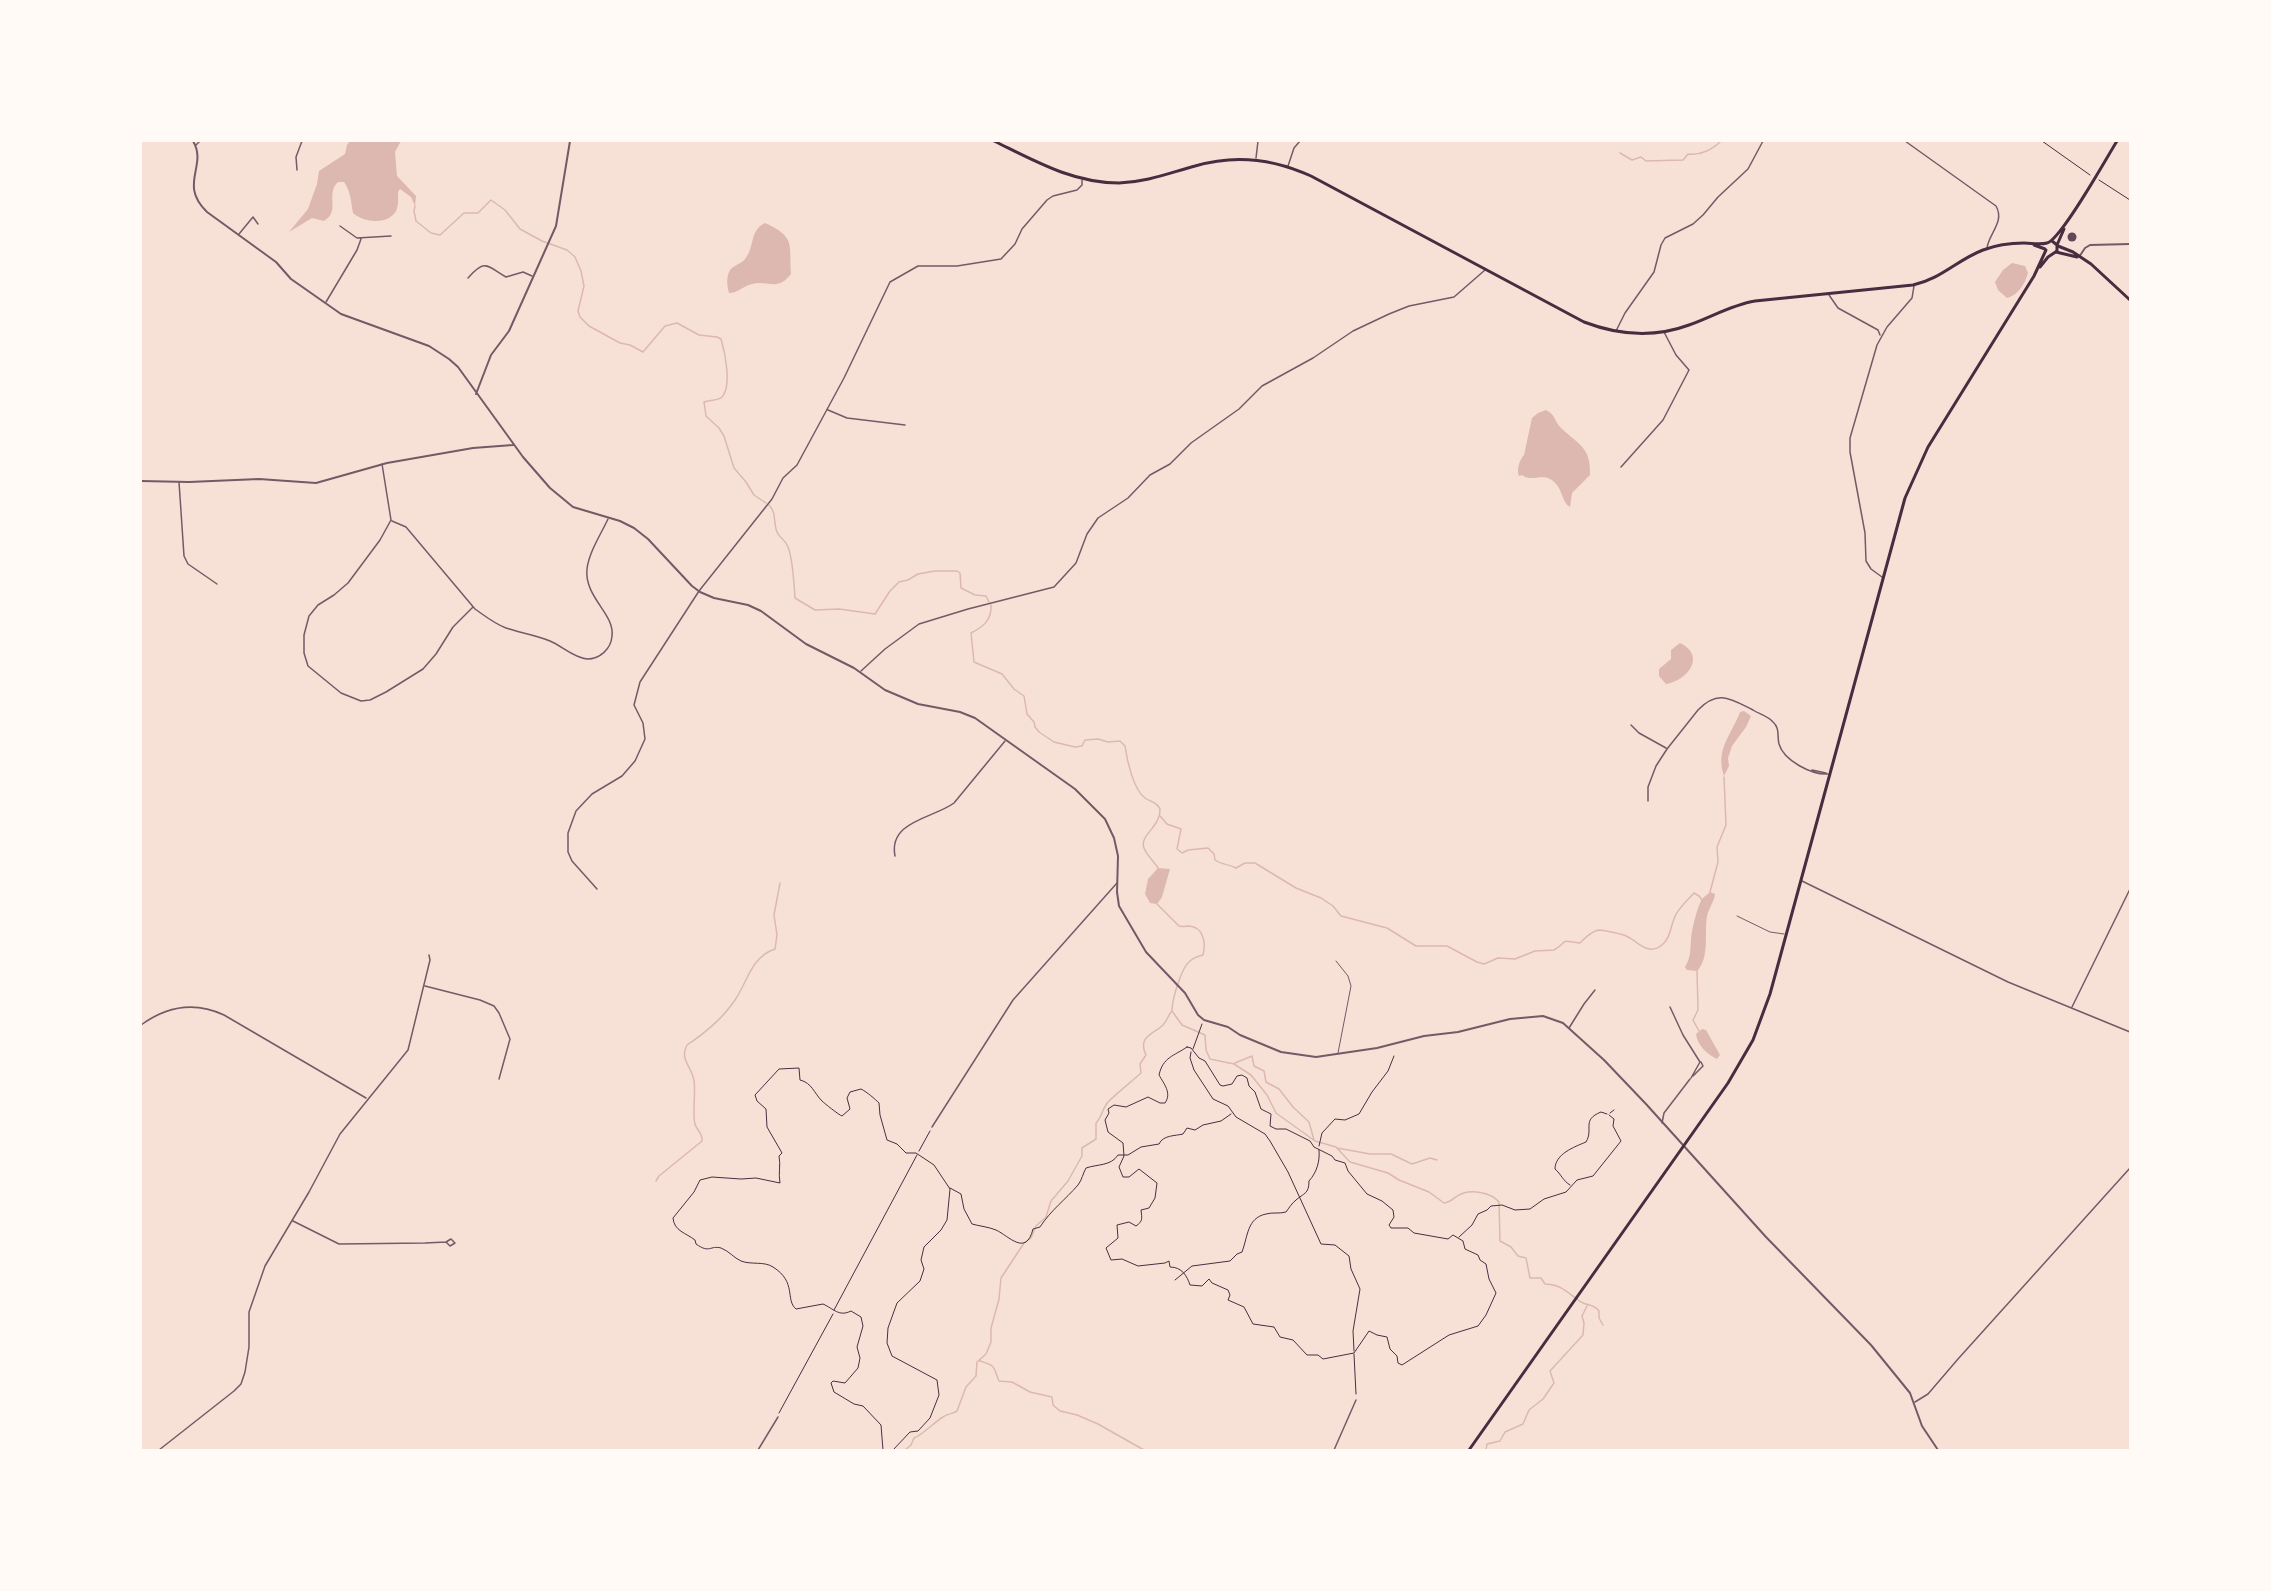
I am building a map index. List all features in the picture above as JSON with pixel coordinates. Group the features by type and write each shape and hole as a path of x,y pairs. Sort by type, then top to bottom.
{"main road":[{"path":"994,141 1056,171 1102,182 1135,182 1166,176 1209,162 1231,159 1255,160 1288,167 1311,176 1584,322 1616,332 1640,334 1664,332 1689,325 1740,304 1914,285 1935,278 1987,249 2020,243 2052,241 2069,219 2117,141"},
{"path":"1469,1450 1728,1083 1753,1040 1766,1006 1905,498 1922,458 2034,276 2054,253 2069,219"},
{"path":"2052,241 2101,272 2130,300"},
{"path":"2020,243 2042,246 2054,253 2068,253 2079,257"},
{"path":"2034,276 2047,243"}],"street":[{"path":"193,141 196,146 196,164 192,191 196,200 207,212 276,262 291,279 352,319 415,340 438,351 456,365 513,445 544,482 566,502 583,511 624,523 642,534 699,591 709,597 748,605 761,611 806,644 860,673 885,690 915,702 970,716 1075,789 1105,819 1114,838 1118,852 1119,906 1129,920 1138,940 1168,978 1185,993 1200,1017 1208,1022 1228,1027 1240,1035 1284,1053 1316,1057 1377,1048 1527,1016 1553,1018 1569,1028 1604,1060 1783,1256 1870,1345 1915,1402 1922,1426 1938,1450"},
{"path":"196,146 201,141"},
{"path":"297,170 296,157 302,141"},
{"path":"476,394 491,355 509,331 559,217 570,141"},
{"path":"1255,160 1258,141"},
{"path":"1288,167 1294,148 1300,141"},
{"path":"1616,332 1625,313 1654,272 1665,238 1701,218 1718,197 1748,169 1763,141"},
{"path":"1905,141 1996,206 1999,219 1987,242 1987,249"},
{"path":"597,889 569,857 567,841 576,811 587,798 607,783 622,776 635,761 645,739 643,723 634,705 639,682 699,591 772,499 783,478 797,465 827,410 890,282 918,266 957,266 1001,259 1015,244 1022,229 1047,200 1053,196 1077,190 1082,185 1083,179"},
{"path":"238,234 253,216 258,224"},
{"path":"340,226 361,239 391,236"},
{"path":"326,302 357,250 361,239"},
{"path":"2079,257 2090,245 2130,244"},
{"path":"468,278 478,266 496,270 506,277 523,272 533,277"},
{"path":"860,673 885,649 918,624 1054,587 1076,562 1089,531 1098,518 1131,496 1150,475 1170,464 1187,446 1236,411 1262,386 1314,358 1353,331 1389,314 1405,307 1448,300 1458,295 1485,269"},
{"path":"1883,577 1867,565 1865,536 1850,442 1881,336 1912,298 1914,285"},
{"path":"1829,294 1838,308 1878,330 1881,336"},
{"path":"1622,467 1663,420 1688,373 1688,368 1674,352 1664,332"},
{"path":"827,410 847,418 905,425"},
{"path":"141,481 259,479 316,483 382,464 473,448 513,445"},
{"path":"382,464 391,520 380,540 353,577 334,595 318,605 309,616 304,635 304,653 308,666 346,696 361,700 370,699 423,669 436,654 453,627 473,607"},
{"path":"179,481 184,556 188,564 217,584"},
{"path":"391,520 410,531 473,607 496,623 547,640 578,657 591,659 600,656 609,646 612,631 589,589 587,567 609,518"},
{"path":"1648,801 1652,775 1667,749 1704,704 1716,698 1726,698 1774,722 1778,727 1781,748 1796,763 1828,774"},
{"path":"1631,725 1639,733 1667,749"},
{"path":"895,856 895,842 902,831 915,821 945,810 954,803 1006,740"},
{"path":"1801,880 2008,982 2130,1032"},
{"path":"932,1127 1017,995 1118,882"},
{"path":"2072,1007 2130,889"},
{"path":"159,1450 198,1421 241,1384 248,1358 248,1320 251,1305 266,1266 335,1142 408,1050 430,960 429,955"},
{"path":"424,986 480,1000 494,1006 504,1022 510,1039 499,1079"},
{"path":"1569,1028 1595,990"},
{"path":"141,1025 158,1014 176,1008 190,1006 208,1009 224,1015 367,1099"},
{"path":"1670,1007 1683,1035 1703,1066 1690,1078"},
{"path":"1662,1123 1664,1113 1700,1062"},
{"path":"1656,1115 1664,1113"},
{"path":"1915,1402 1933,1390 1958,1359 2130,1168"},
{"path":"292,1221 339,1244 446,1242"},
{"path":"1334,1450 1356,1400"},
{"path":"758,1450 778,1417"}],"lane":[{"path":"1737,916 1770,932 1786,934"},
{"path":"1336,961 1348,976 1351,986 1337,1048 1339,1054"}],"path":[{"path":"2042,141 2130,200"},
{"path":"1202,1024 1192,1050 1191,1064 1204,1087 1213,1099 1228,1106 1241,1121 1265,1134 1284,1164 1321,1244 1340,1248 1351,1259 1351,1269 1360,1289 1353,1331 1356,1394"},
{"path":"1187,1047 1205,1061 1215,1079 1222,1086 1232,1084 1238,1076 1242,1075 1247,1078 1262,1109 1271,1114 1270,1126 1288,1130 1310,1141 1314,1148 1342,1162 1367,1194 1392,1209 1394,1217 1389,1225 1391,1228 1408,1228 1414,1233 1442,1239 1448,1239 1451,1235 1463,1241 1465,1249 1477,1254 1486,1264 1496,1293 1483,1320 1474,1328 1449,1335 1402,1365 1398,1363 1397,1356 1390,1349 1387,1337 1369,1331 1354,1353 1324,1359 1318,1355 1307,1354 1293,1340 1280,1337 1274,1327 1253,1324 1244,1307 1228,1300 1230,1295 1228,1290 1212,1283 1209,1279 1202,1286 1190,1286 1190,1280 1181,1269 1170,1266 1168,1261 1138,1266 1122,1258 1111,1260 1109,1257 1106,1248 1118,1238 1117,1226 1129,1222 1136,1226 1140,1224 1142,1210 1149,1208 1155,1198 1157,1183 1139,1169 1129,1177 1123,1177 1119,1167 1124,1156 1123,1143 1110,1134 1105,1125 1108,1109 1114,1105 1126,1107 1148,1098 1160,1103 1165,1102 1168,1097 1167,1089 1159,1075 1170,1055 1187,1047"},
{"path":"1175,1280 1192,1266 1230,1261 1242,1252 1249,1226 1254,1219 1268,1214 1286,1212 1308,1191 1309,1181 1316,1172 1320,1160 1317,1152 1322,1134 1335,1119 1352,1118 1359,1114 1383,1078 1394,1056"},
{"path":"883,1450 881,1425 863,1406 854,1404 834,1392 831,1383 833,1381 845,1383 858,1368 860,1358 857,1347 863,1326 861,1317 851,1311 844,1314 834,1311 823,1304 796,1309 791,1303 791,1290 785,1278 771,1265 742,1261 722,1248 703,1249 696,1244 695,1240 675,1227 673,1218 694,1192 700,1180 712,1177 756,1178 780,1183 779,1156 782,1153 767,1127 766,1109 758,1102 755,1095 779,1069 799,1068 801,1080 813,1088 822,1102 842,1116 850,1109 847,1098 850,1092 862,1090 879,1103 880,1115 888,1140 897,1144 906,1153 918,1154 935,1166 950,1188 961,1194 964,1209 974,1225 995,1229 1015,1243 1026,1240 1034,1229 1040,1227 1053,1209 1078,1184 1086,1168 1110,1163 1118,1155 1124,1156 1141,1147 1159,1144 1161,1139 1183,1134 1188,1128 1195,1130 1233,1114"},
{"path":"1609,1115 1614,1110"},
{"path":"1458,1238 1472,1225 1478,1214 1495,1205 1515,1210 1530,1209 1544,1199 1566,1192 1572,1186 1578,1179 1593,1176 1620,1143 1613,1126 1614,1119 1609,1115 1601,1112 1592,1117 1588,1125 1590,1136 1586,1142 1572,1147 1570,1151 1560,1155 1556,1162 1555,1169 1564,1181 1572,1186"},
{"path":"778,1417 932,1127"},
{"path":"893,1450 910,1432 918,1431 930,1418 939,1395 937,1380 892,1356 887,1343 888,1328 897,1303 920,1281 924,1269 921,1260 924,1247 941,1230 947,1220 950,1188"}],"shaded area":[{"path":"350,141 401,141 395,152 397,176 416,196 415,206 411,197 400,189 397,209 392,216 376,221 363,219 353,213 344,182 338,182 334,187 332,212 329,217 324,221 312,218 289,232 308,209 319,171 345,154"},
{"path":"765,223 782,233 789,242 791,274 781,283 752,284 729,293 727,282 730,270 745,259 754,235"},
{"path":"2012,263 2025,266 2028,273 2020,288 2007,298 1998,290 1995,282 2003,270"},
{"path":"1546,410 1552,414 1561,428 1583,447 1590,466 1590,475 1572,493 1570,507 1558,486 1550,479 1529,478 1518,474 1532,418"},
{"path":"1680,643 1692,654 1691,667 1681,678 1666,684 1659,676 1659,669 1671,659 1671,650"},
{"path":"1744,711 1751,716 1732,746 1728,758 1729,766 1724,776 1721,758 1725,743 1740,712"},
{"path":"1158,868 1170,869 1162,897 1157,904 1150,903 1145,894 1148,879"},
{"path":"1710,892 1715,894 1707,916 1704,959 1697,971 1687,970 1685,967 1689,957 1697,911 1703,898"},
{"path":"1702,1029 1706,1030 1720,1055 1717,1059 1698,1042 1696,1034"}],"building":[{"path":"2072,233 2076,237 2072,241 2068,237"}],"waterway":[{"path":"1620,153 1632,160 1641,157 1646,161 1683,160 1688,154 1706,151 1721,141"},
{"path":"415,206 416,221 431,233 440,235 464,213 478,213 491,200 505,210 520,229 542,241 567,250 575,257 584,286 578,311 580,317 589,326 620,343 643,352 665,326 677,323 699,335 721,339 726,360 727,385 722,397 704,402 706,416 724,436 734,468 754,495 766,503"},
{"path":"769,505 773,511 777,532 790,552 795,598 815,610 839,609 875,614 899,582 918,574 935,571 957,571 960,573 961,588 975,595 986,596 989,602"},
{"path":"991,605 990,615 986,622 971,633 974,662 1002,674 1014,689 1024,696 1027,714 1035,727 1054,742 1075,747 1082,746 1085,740 1098,739 1108,742 1120,741 1125,746 1137,788 1145,798 1155,803 1160,809 1157,821 1143,843 1145,851 1158,868"},
{"path":"1710,892 1718,862 1717,847 1726,825 1724,777"},
{"path":"1160,816 1167,824 1181,829 1177,849 1182,853 1188,850 1208,848 1214,854 1215,860 1220,863 1236,868 1245,863 1255,863 1296,888 1321,898 1333,906 1341,916 1387,928 1416,946 1447,946 1484,964 1498,958 1515,959 1535,951 1554,950 1566,941 1580,943 1591,933 1599,930 1624,935 1648,949 1658,948 1668,938 1675,915 1685,902 1694,893 1702,900"},
{"path":"656,1181 659,1176 702,1141 694,1120 694,1081 685,1059 685,1050 687,1045 725,1013 755,964 775,949 777,935 774,915 780,883"},
{"path":"1157,904 1179,926 1194,927 1203,937 1203,955 1191,960 1183,970 1175,992 1172,1011 1182,1025 1205,1035 1206,1050 1210,1059 1234,1064 1251,1075 1267,1095 1276,1113 1315,1141 1336,1147 1350,1162 1388,1173 1429,1192 1444,1203 1461,1194 1471,1192 1487,1194 1496,1199 1499,1202 1500,1241 1511,1247 1518,1256 1526,1258 1530,1278 1541,1278 1545,1284 1560,1288 1581,1302 1595,1307 1599,1311 1599,1318 1603,1325"},
{"path":"1697,970 1698,1010 1693,1020 1699,1031"},
{"path":"905,1450 914,1438 945,1416 957,1411 966,1387 976,1376 977,1362 986,1354 991,1342 991,1328 999,1299 1001,1278 1024,1243 1031,1238 1036,1226 1046,1217 1051,1201 1068,1181 1082,1156 1082,1148 1096,1139 1096,1123 1106,1105 1141,1073 1140,1064 1146,1055 1145,1040 1166,1022 1171,1012"},
{"path":"1235,1063 1252,1056 1254,1066 1264,1071 1266,1082 1279,1089 1309,1122 1314,1140"},
{"path":"1337,1148 1370,1154 1391,1154 1412,1164 1430,1158 1437,1160"},
{"path":"1486,1450 1487,1444 1500,1441 1505,1432 1523,1424 1529,1410 1543,1399 1554,1383 1550,1371 1583,1335 1582,1316 1587,1306"},
{"path":"980,1359 994,1368 999,1381 1012,1382 1030,1392 1052,1397 1053,1405 1060,1411 1098,1424 1144,1450"}]}
